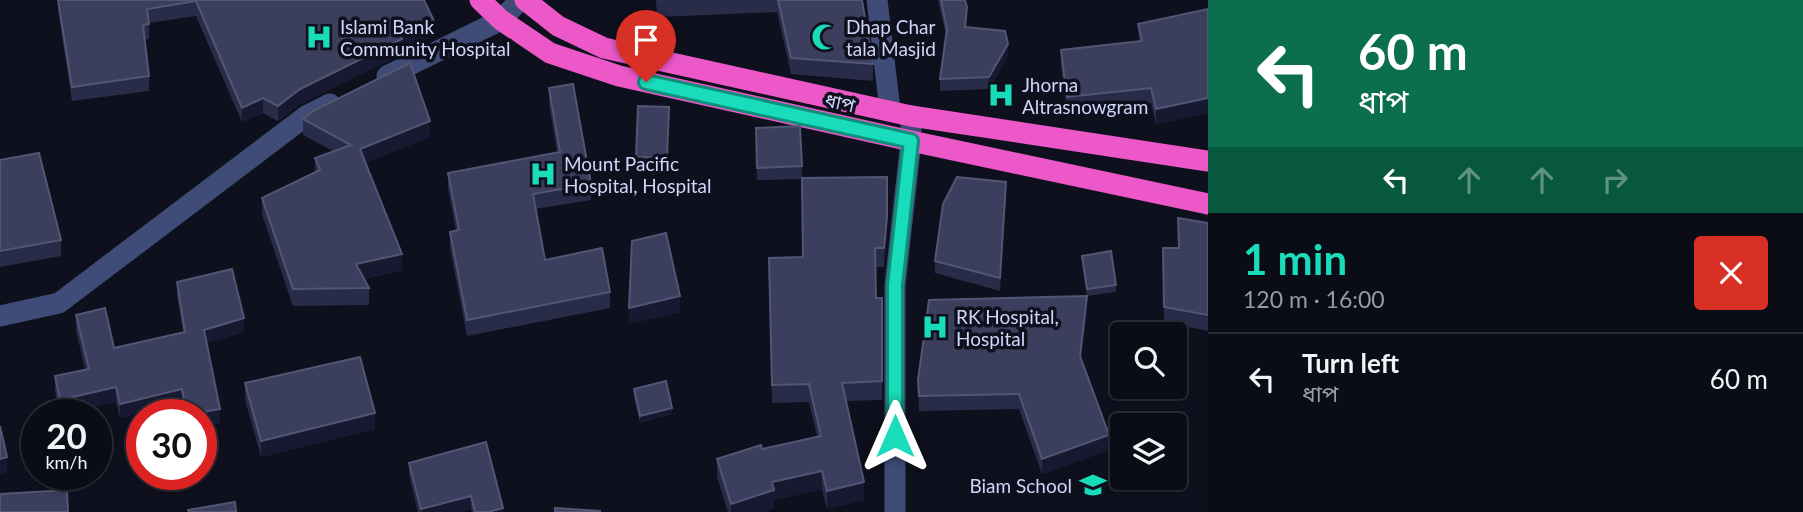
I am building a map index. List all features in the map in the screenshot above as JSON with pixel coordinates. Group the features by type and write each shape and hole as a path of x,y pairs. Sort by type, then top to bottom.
{"highway":[{"name":"ধাপ","path":"480,0 501,20 550,53 619,76 1208,204"},
{"name":"ধাপ","path":"522,0 558,26 604,48 900,113 1208,161"}],"street":[{"path":"0,316 59,303 306,116 501,20 522,0"},
{"path":"877,0 900,113 911,141 895,285 895,512"}],"building":[{"path":"58,0 424,0 434,21 400,33 402,39 300,89 278,106 263,98 242,108 196,1 147,9 149,24 143,25 149,76 72,87"},
{"name":"Dhap Char tala Masjid","path":"778,0 862,0 873,64 791,58"},
{"path":"941,0 965,0 965,27 1005,31 1008,44 989,77 940,79 947,29"},
{"path":"1208,9 1208,98 1156,109 1151,88 1067,97 1061,50 1142,41 1138,24"},
{"path":"410,63 430,121 360,149 402,254 356,264 369,288 293,289 262,198 320,170 315,158 351,145 303,119 313,111"},
{"path":"573,84 591,184 533,194 545,260 602,248 610,292 467,320 450,232 459,230 448,173 560,152 549,88"},
{"path":"638,106 669,107 667,158 636,157"},
{"path":"800,126 802,166 757,168 756,128"},
{"path":"39,153 61,240 0,251 0,160"},
{"path":"887,177 884,248 875,248 876,298 882,298 882,381 842,383 864,482 827,491 822,471 772,482 774,490 731,504 717,459 761,445 762,449 821,436 809,384 772,385 769,258 803,257 802,178"},
{"path":"957,177 1006,182 1000,278 935,261 943,204"},
{"path":"1178,218 1208,223 1208,315 1164,307 1163,248 1179,248"},
{"path":"666,233 680,296 629,308 632,241"},
{"path":"1111,251 1116,285 1087,289 1082,256"},
{"path":"232,269 244,318 204,330 220,409 217,410 217,399 184,399 182,389 141,399 126,399 126,403 120,404 116,387 60,399 55,376 89,369 76,315 105,308 114,348 185,332 177,282"},
{"path":"1087,296 1080,356 1109,435 1042,459 1019,394 919,396 918,380 929,300"},
{"path":"360,357 375,413 261,441 245,383"},
{"path":"666,381 672,408 640,416 634,389"},
{"path":"0,426 7,457 0,459"},
{"path":"486,442 503,508 475,512 471,496 421,509 409,463"},
{"path":"67,490 68,512 0,512 0,494"},
{"path":"235,502 236,512 188,510"},
{"path":"555,508 600,511 600,512 555,512"}],"place":[{"name":"Islami Bank Community Hospital","path":"319,37"},
{"name":"Dhap Char tala Masjid","path":"825,37"},
{"name":"Jhorna Altrasnowgram","path":"1001,95"},
{"name":"Mount Pacific Hospital, Hospital","path":"543,174"},
{"name":"RK Hospital, Hospital","path":"935,327"},
{"name":"Biam School","path":"1093,485"}],"route":[{"path":"646,82 911,141 895,285 895,436"}]}
